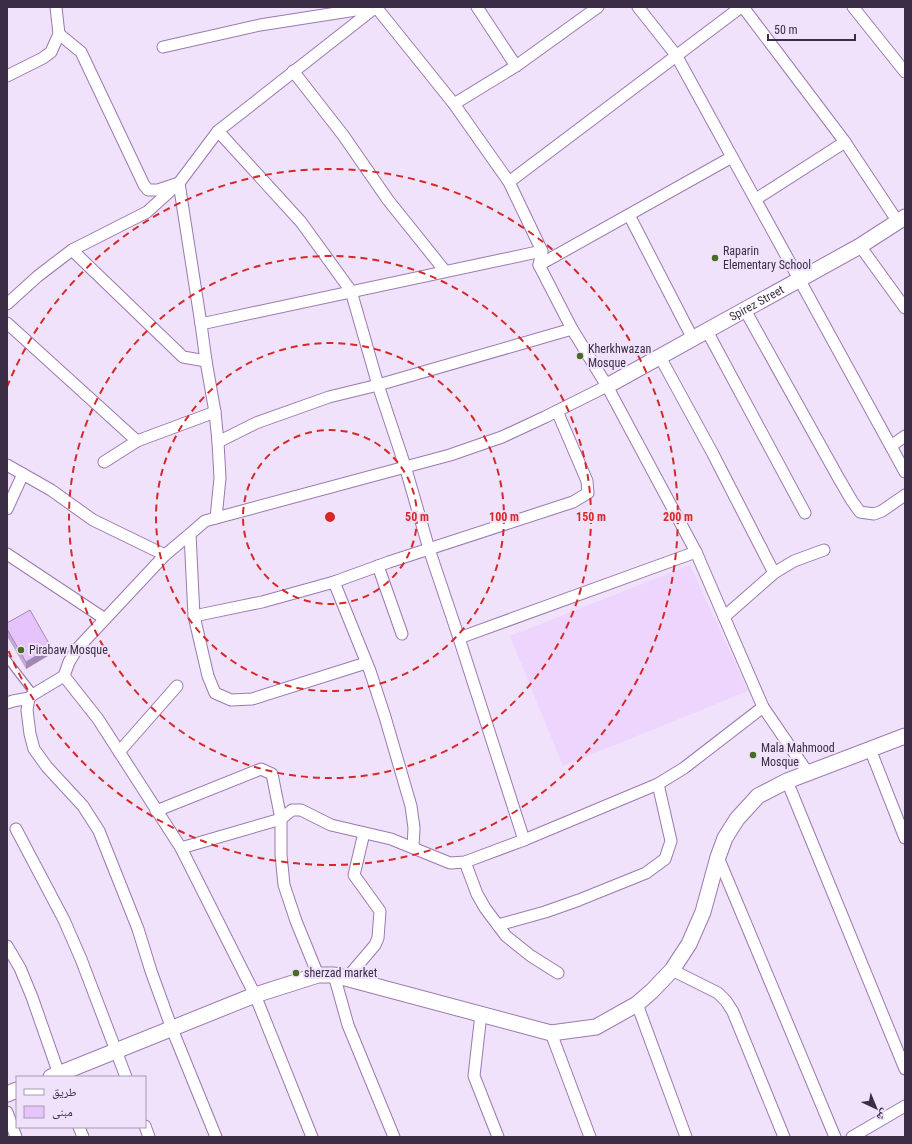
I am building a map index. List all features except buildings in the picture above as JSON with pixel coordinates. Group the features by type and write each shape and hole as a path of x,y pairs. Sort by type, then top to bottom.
{"street":[{"path":"7,76 43,58 51,52 59,34 56,7"},
{"path":"163,47 260,25 376,7"},
{"path":"7,304 38,276 72,250 147,212 179,183 218,130 376,7"},
{"path":"376,7 454,104 509,182 542,251 539,265 572,329 607,386 696,552 763,706 808,773"},
{"path":"477,7 516,66"},
{"path":"454,104 516,66 598,7"},
{"path":"638,7 676,55 905,472"},
{"path":"509,182 676,55 742,7 845,142 902,220"},
{"path":"853,7 905,72"},
{"path":"59,34 80,52 144,185 148,190 158,190 179,183"},
{"path":"293,71 343,135 388,200 445,271"},
{"path":"218,130 301,222 351,291 378,385 405,466 429,549 524,840"},
{"path":"756,199 845,142"},
{"path":"539,265 732,157"},
{"path":"179,183 215,412 220,478 216,518"},
{"path":"629,215 693,339"},
{"name":"Spirez Street","path":"607,386 800,280 902,220"},
{"path":"860,246 905,308"},
{"path":"72,250 183,358 206,361"},
{"path":"201,324 542,251"},
{"path":"746,310 841,483 860,512 874,514 882,511 905,495"},
{"path":"7,323 137,441"},
{"path":"218,442 264,420 329,397 378,385 572,329"},
{"path":"707,331 805,513"},
{"path":"660,357 713,454 774,573"},
{"path":"7,703 32,696 64,676 69,662 77,649 165,554 205,521 450,455 502,437 607,386"},
{"path":"194,616 262,602 334,582 378,566 573,502 588,493 587,481 557,411"},
{"path":"104,462 137,441 215,412"},
{"path":"891,446 905,436"},
{"path":"7,465 51,490 93,520 165,554"},
{"path":"7,509 23,474"},
{"path":"190,534 194,616 208,676 215,693 231,700 252,699 366,663"},
{"path":"724,617 774,573 794,561 824,550"},
{"path":"459,638 696,552"},
{"path":"7,554 105,619"},
{"path":"378,566 402,634"},
{"path":"334,582 366,663 385,717 411,806 414,828 412,847"},
{"path":"64,676 98,719 181,848 256,995 312,1137"},
{"path":"119,752 177,686"},
{"path":"32,696 27,710 30,734 34,749 47,767 82,806 99,831 138,929 151,971 172,1028 216,1137"},
{"path":"181,848 281,820 292,810 301,810 331,825 391,839 450,863 465,862 524,840 658,784 684,768 763,706"},
{"path":"7,946 20,968 32,997 57,1076 256,995 318,975 340,977 551,1033 596,1027 637,1004 672,970 689,944 703,912 718,857 725,838 737,819 758,796 786,781 905,736"},
{"path":"870,749 905,838"},
{"path":"156,811 261,769 272,774 281,820 281,854 284,884 296,921 318,975"},
{"path":"786,781 905,1069"},
{"path":"498,925 551,910 579,900 646,873 665,859 671,841 658,784"},
{"path":"16,829 64,920 81,958 126,1076"},
{"path":"340,977 375,945 378,938 380,911 354,875 364,833"},
{"path":"718,857 835,1137"},
{"path":"465,862 477,894 485,908 506,936 531,956 558,973"},
{"path":"672,970 718,993 726,1001 733,1012 784,1137"},
{"path":"340,977 348,1025 394,1137"},
{"path":"637,1004 686,1137"},
{"path":"481,1014 474,1076 498,1137"},
{"path":"551,1033 590,1137"},
{"path":"852,1137 905,1106"},
{"path":"7,1112 16,1137"}],"lane":[{"path":"7,660 32,696"}],"shaded area":[{"path":"690,565 748,691 563,766 510,636"}],"place":[{"name":"Raparin Elementary School","path":"715,258"},
{"name":"Kherkhwazan Mosque","path":"580,356"},
{"name":"Pirabaw Mosque","path":"21,650"},
{"name":"Mala Mahmood Mosque","path":"753,755"},
{"name":"sherzad market","path":"296,973"}]}
